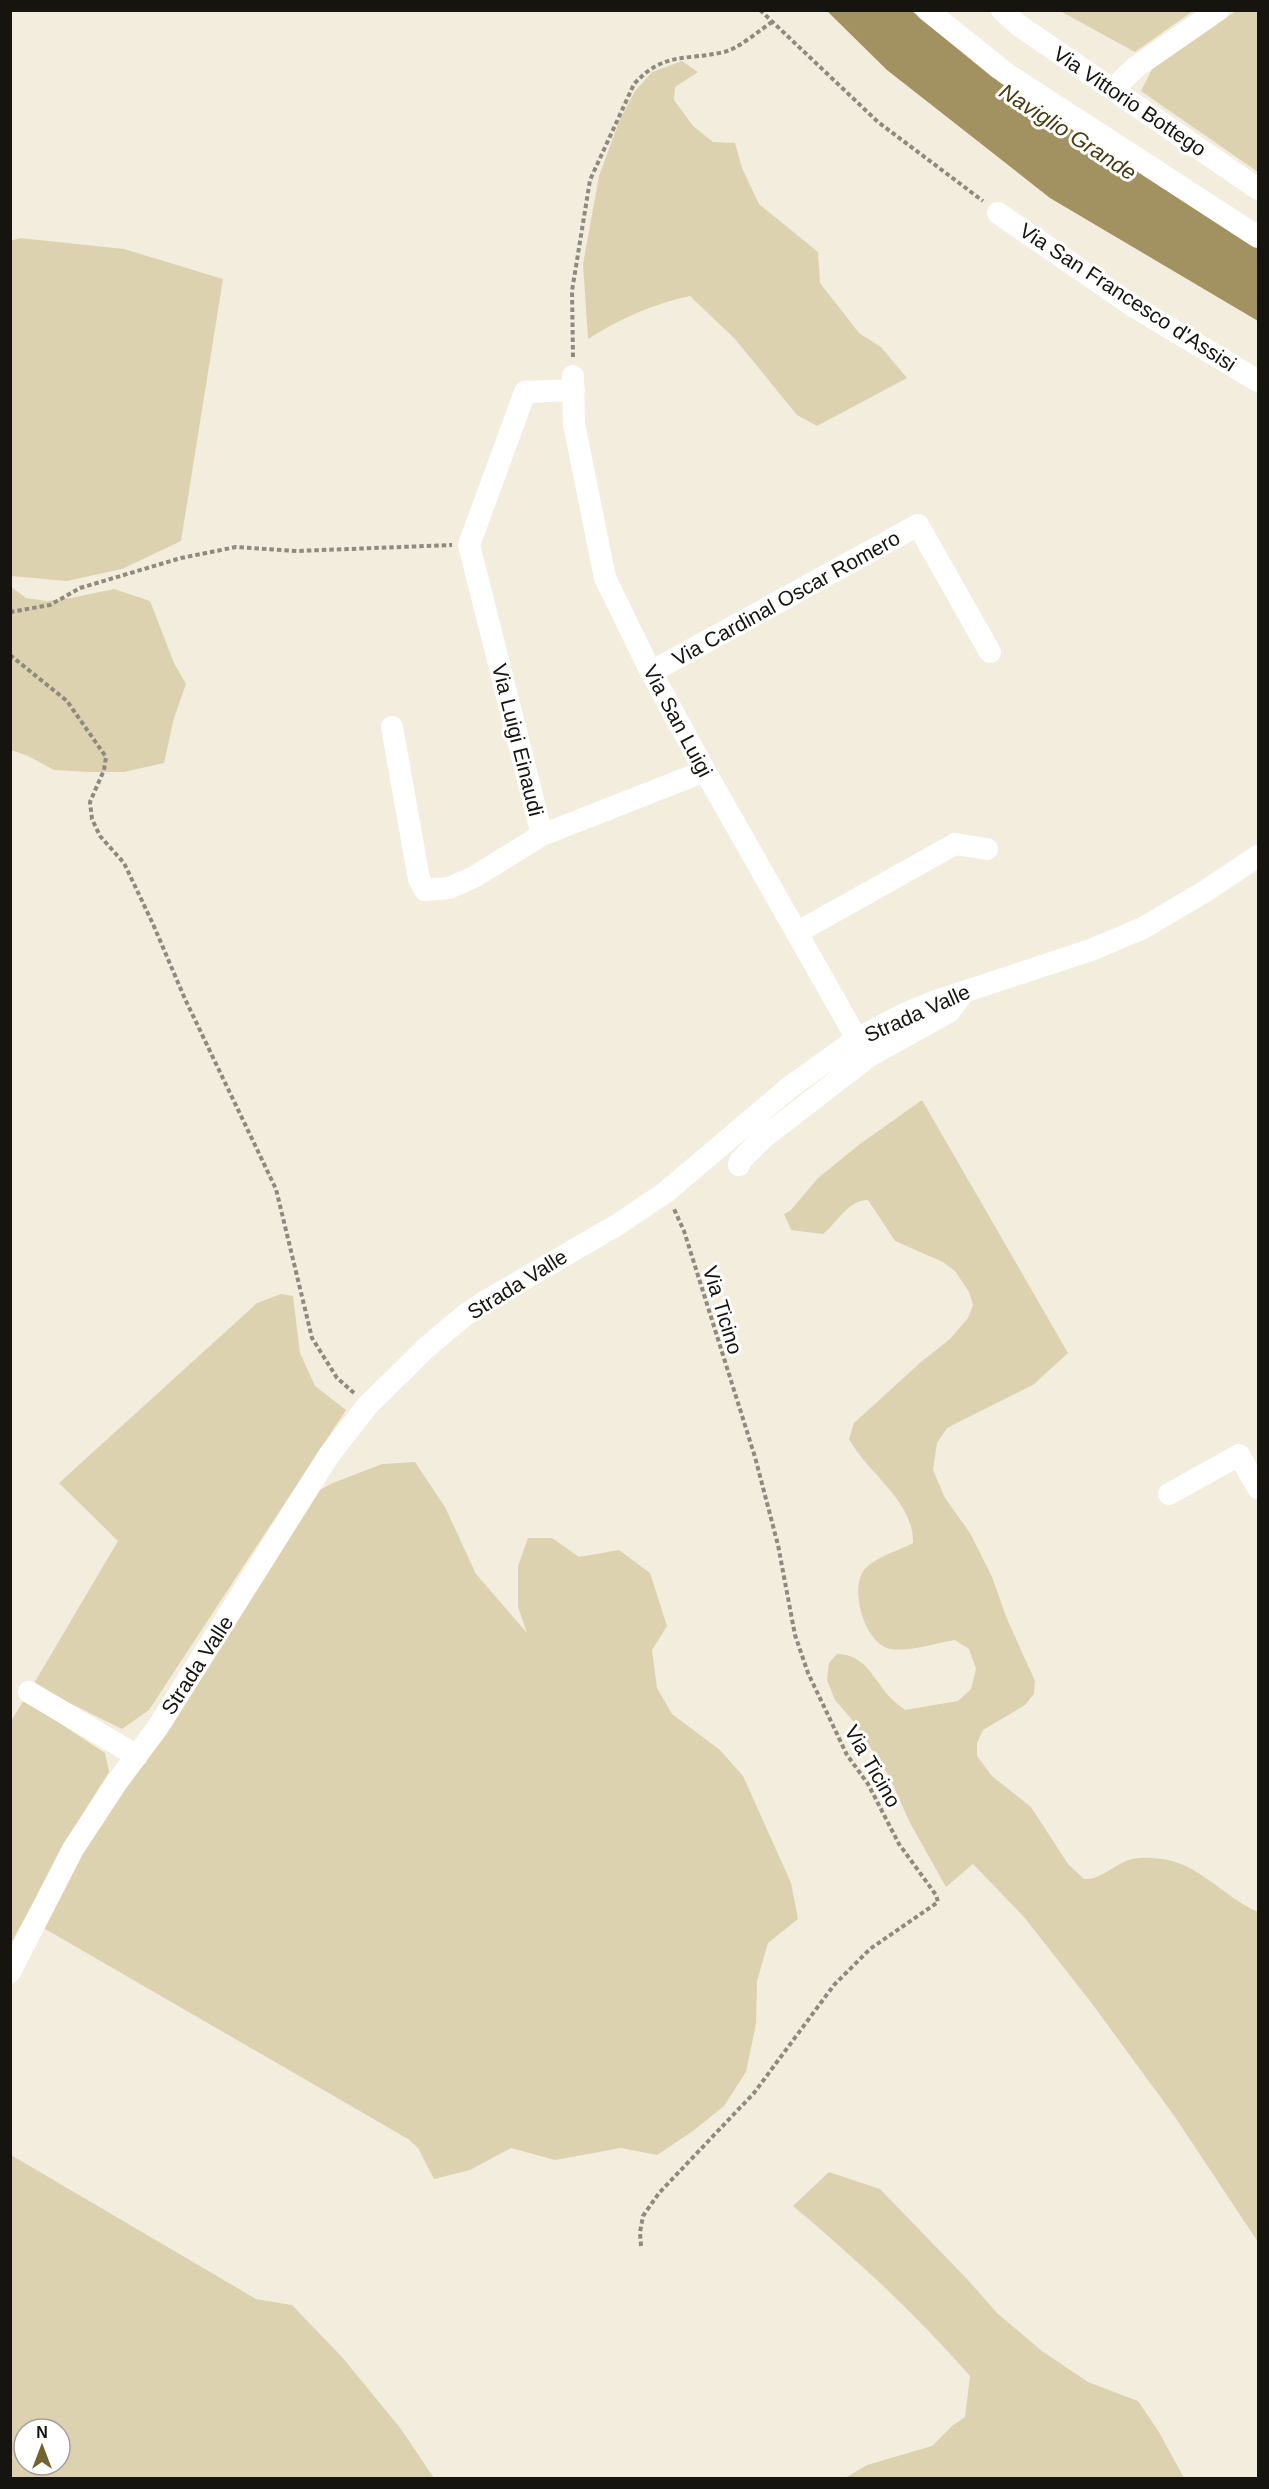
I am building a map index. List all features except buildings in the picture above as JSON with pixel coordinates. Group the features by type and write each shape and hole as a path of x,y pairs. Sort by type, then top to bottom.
{"street":[{"path":"927,10 1007,74 1258,237"},
{"name":"Via Vittorio Bottego","path":"1002,10 1017,24 1258,189"},
{"path":"1113,89 1136,67 1218,10"},
{"name":"Via San Francesco d'Assisi","path":"998,213 1133,306 1258,381"},
{"path":"469,544 525,392 574,383"},
{"name":"Via San Luigi","path":"574,383 574,424 605,578 651,672 857,1040"},
{"name":"Via Cardinal Oscar Romero","path":"651,672 918,525 990,652"},
{"name":"Via Luigi Einaudi","path":"469,544 542,835 705,771"},
{"path":"392,727 419,879 425,890 449,888 474,877 542,835"},
{"path":"798,932 955,844 987,849"},
{"name":"Strada Valle","path":"10,1972 73,1849 200,1662 329,1455 368,1405 426,1348 465,1316 617,1225 666,1192 790,1087 857,1040 902,1015 965,991 1090,950 1143,928 1204,892 1258,856"},
{"path":"739,1165 740,1161 762,1138 810,1100 868,1057 949,1012 965,991"},
{"path":"1169,1494 1239,1455 1258,1488"},
{"path":"29,1692 137,1756"}],"path":[{"path":"760,10 879,122 998,213"},
{"path":"574,383 572,291 590,180 634,84 645,72 659,63 727,52 772,22"},
{"path":"10,612 50,605 80,588 181,558 236,547 297,551 469,544"},
{"path":"10,655 67,701 106,757 104,770 90,802 92,819 100,836 124,863 185,999 276,1189 312,1338 338,1378 368,1405"},
{"name":"Via Ticino","path":"640,2246 643,2216 659,2193 754,2093 834,1985 870,1949 938,1902 936,1895 899,1844 868,1784 847,1755 808,1672 795,1635 778,1545 750,1442 684,1231 666,1192"}],"shaded area":[{"path":"1060,11 1193,11 1135,52"},
{"path":"1236,11 1258,11 1258,172 1141,91 1152,69"},
{"path":"682,61 698,72 675,87 674,100 693,126 713,142 735,143 742,168 759,204 818,252 820,283 859,333 881,347 907,378 817,426 797,415 735,339 690,296 637,313 588,339 583,264 599,176 620,119 635,91 652,72"},
{"path":"20,238 124,249 223,279 181,541 122,569 67,581 11,576 10,241"},
{"path":"10,586 26,598 47,601 114,589 150,601 174,663 186,684 174,718 164,763 124,772 54,770 11,750"},
{"path":"922,1100 1068,1353 1033,1385 947,1428 937,1443 933,1470 945,1498 970,1533 992,1577 1007,1619 1035,1681 1034,1694 1025,1705 983,1730 977,1743 977,1756 992,1776 1031,1807 1068,1864 1084,1879 1098,1876 1131,1859 1158,1858 1189,1868 1258,1912 1258,2242 1175,2117 1090,2001 1024,1917 973,1864 946,1887 909,1821 889,1776 854,1722 835,1700 827,1680 829,1663 837,1654 854,1658 866,1667 889,1696 905,1710 958,1701 971,1689 976,1669 969,1649 955,1640 915,1648 891,1649 874,1638 867,1628 862,1616 858,1590 864,1570 880,1558 913,1543 906,1514 898,1501 849,1439 854,1423 950,1339 968,1318 973,1305 969,1292 955,1271 943,1262 895,1241 868,1200 854,1204 823,1234 791,1230 784,1214 791,1210 818,1178 860,1144"},
{"path":"281,1294 293,1296 300,1353 315,1386 346,1410 149,1710 122,1729 33,1685 118,1541 59,1483 257,1303"},
{"path":"415,1462 445,1507 476,1574 527,1633 518,1607 518,1566 528,1538 552,1538 579,1557 619,1550 650,1573 667,1626 652,1650 657,1688 672,1714 720,1750 743,1776 791,1883 798,1919 768,1943 757,1981 756,2024 746,2072 724,2106 693,2131 657,2155 621,2148 555,2160 511,2148 470,2170 434,2179 418,2148 408,2139 40,1926 77,1858 310,1495 333,1483 382,1464"},
{"path":"24,1700 105,1753 109,1772 82,1815 11,1943 11,1721"},
{"path":"11,2155 256,2299 292,2305 342,2357 401,2429 434,2478 11,2478"},
{"path":"829,2172 880,2189 997,2313 1042,2351 1088,2382 1138,2401 1159,2432 1184,2478 845,2478 867,2465 932,2446 952,2426 965,2417 970,2376 885,2288 793,2206"}],"water":[{"name":"Naviglio Grande","path":"827,11 912,11 992,77 1258,247 1258,321 1050,198 887,70"}]}
